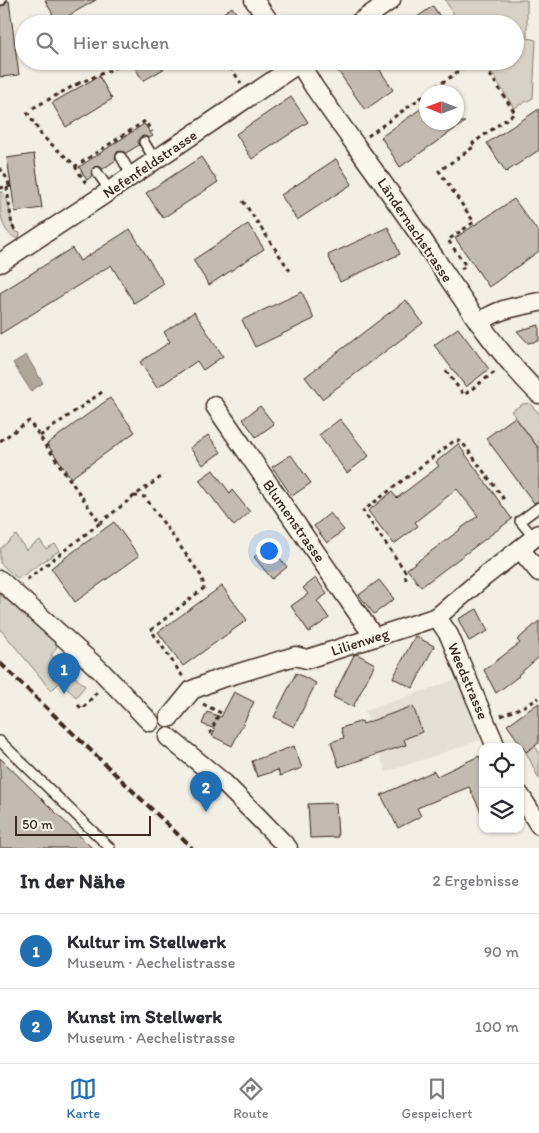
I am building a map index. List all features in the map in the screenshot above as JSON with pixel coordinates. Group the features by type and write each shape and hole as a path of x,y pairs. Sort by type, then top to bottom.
{"street":[{"path":"254,0 265,15"},
{"path":"370,15 391,0"},
{"name":"Nefenfeldstrasse","path":"1,260 110,191 288,70"},
{"name":"Ländernachstrasse","path":"305,70 313,85 479,322 508,360 539,394"},
{"path":"479,322 498,311 539,302"},
{"name":"Blumenstrasse","path":"215,406 374,637"},
{"path":"531,540 539,572"},
{"name":"Lilienweg","path":"169,718 216,680 295,656 307,659 437,617 531,540"},
{"path":"0,580 100,670 150,722"},
{"name":"Weedstrasse","path":"437,617 449,634 494,743"},
{"path":"162,715 169,718 172,730 168,737 160,739 153,736 149,730 150,722 154,716 162,715"},
{"path":"168,737 224,783 288,848"},
{"path":"524,801 539,825"}],"lane":[{"path":"144,142 155,160"},
{"path":"121,157 132,176"},
{"path":"98,172 110,191"},
{"path":"531,540 520,521 539,507"},
{"path":"0,741 110,848"}],"path":[{"path":"33,108 111,70"},
{"path":"232,70 246,90"},
{"path":"439,85 460,70"},
{"path":"461,270 466,266 448,240 474,222 439,171 475,146 473,143 515,114 487,70"},
{"path":"368,136 419,99"},
{"path":"27,112 42,136 76,166 145,121 156,137"},
{"path":"0,168 8,180 12,226 16,232 20,233"},
{"path":"0,188 9,187"},
{"path":"243,201 290,271"},
{"path":"446,371 464,395 500,367"},
{"path":"40,436 106,390"},
{"path":"0,441 29,421 100,523"},
{"path":"406,580 405,570 363,511 454,441 460,441 465,446 506,502"},
{"path":"20,584 164,475"},
{"path":"134,496 145,497 202,577 204,588 151,630 195,696 221,714 210,734"},
{"path":"78,705 82,709 97,692"},
{"path":"500,716 539,698"}],"shaded area":[{"path":"445,0 527,0 527,38 536,40 533,98 514,108 490,70 524,70 524,15 454,15"},
{"path":"0,192 3,192 7,200 13,229 15,232 20,233 19,239 8,232 2,221"},
{"path":"26,355 43,383 31,391 13,363"},
{"path":"529,403 539,413 539,449 511,411 523,404"},
{"path":"16,535 26,550 40,540 46,549 55,544 60,550 18,579 0,563 0,549"},
{"path":"0,589 55,640 56,648 51,655 85,686 76,697 60,682 51,691 0,629"},
{"path":"458,679 481,740 386,772 365,711"},
{"path":"535,746 539,752 539,779 526,752"}],"building":[{"path":"45,0 96,0 69,15 53,15"},
{"path":"9,1 15,45 15,70 18,70 19,75 0,77 0,6 5,5"},
{"path":"433,6 439,15 420,15"},
{"path":"232,7 238,15 221,15"},
{"path":"136,70 162,70 143,81"},
{"path":"337,70 380,70 393,90 365,110"},
{"path":"99,76 112,99 66,127 52,103"},
{"path":"291,97 308,122 252,159 236,134"},
{"path":"539,109 539,150 506,172 487,143"},
{"path":"419,110 419,130 453,130 400,167 381,137"},
{"path":"144,124 153,136 149,138 140,137 139,145 126,153 117,152 116,160 103,169 99,166 94,167 91,172 92,176 87,180 79,167"},
{"path":"34,154 42,208 15,212 7,158"},
{"path":"201,157 218,182 163,218 146,193"},
{"path":"336,159 352,184 297,220 281,195"},
{"path":"514,199 539,233 539,251 489,287 455,238"},
{"path":"248,224 264,249 209,285 193,260"},
{"path":"388,227 400,254 340,282 328,255"},
{"path":"130,229 164,284 134,303 111,265 0,334 0,293 72,248 80,261"},
{"path":"302,292 314,319 255,347 242,320"},
{"path":"406,300 423,323 322,399 305,377"},
{"path":"194,312 223,356 203,370 197,361 157,388 140,362 170,342 164,332"},
{"path":"539,325 539,341 528,343 517,331"},
{"path":"458,328 489,369 466,387 434,345"},
{"path":"110,398 135,432 71,478 47,444"},
{"path":"260,406 274,424 256,437 243,419"},
{"path":"515,417 539,449 539,501 534,503 486,438"},
{"path":"340,419 369,456 347,473 319,435"},
{"path":"208,435 221,452 203,465 190,448"},
{"path":"458,444 512,519 421,587 407,569 478,516 457,489 415,522 418,526 394,544 368,511 392,492 397,498 439,466 436,462"},
{"path":"291,455 311,483 292,496 272,467"},
{"path":"213,470 230,493 232,490 250,512 234,526 199,480"},
{"path":"330,513 344,530 327,543 314,526"},
{"path":"114,522 139,556 75,602 51,568"},
{"path":"269,545 287,567 272,579 254,557"},
{"path":"316,578 327,594 317,601 329,618 309,632 291,606 308,594 303,588"},
{"path":"379,580 394,599 374,614 359,595"},
{"path":"222,586 247,620 183,666 158,632"},
{"path":"477,609 488,631 469,641 458,619"},
{"path":"539,621 539,657 519,676 496,693 484,670 520,643 517,640"},
{"path":"415,636 434,646 413,688 393,678"},
{"path":"357,654 375,664 353,707 333,697 354,655"},
{"path":"296,673 316,683 294,727 274,717"},
{"path":"234,692 254,702 232,746 212,736 215,729 202,724 207,712 221,717"},
{"path":"539,703 539,743 526,752 524,743 520,743 507,725"},
{"path":"413,706 422,732 404,739 406,745 339,767 331,742 344,738 341,728 362,721 363,724"},
{"path":"294,746 302,768 280,776 278,770 257,777 252,761"},
{"path":"479,756 479,808 469,787 417,808 421,816 398,828 381,795 434,771 437,776"},
{"path":"0,758 52,809 92,848 0,848"},
{"path":"336,803 338,837 310,838 308,804"}],"railway":[{"path":"0,663 192,848"}],"place":[{"name":"Kultur im Stellwerk","path":"64,694"},
{"name":"Kunst im Stellwerk","path":"206,812"}]}
